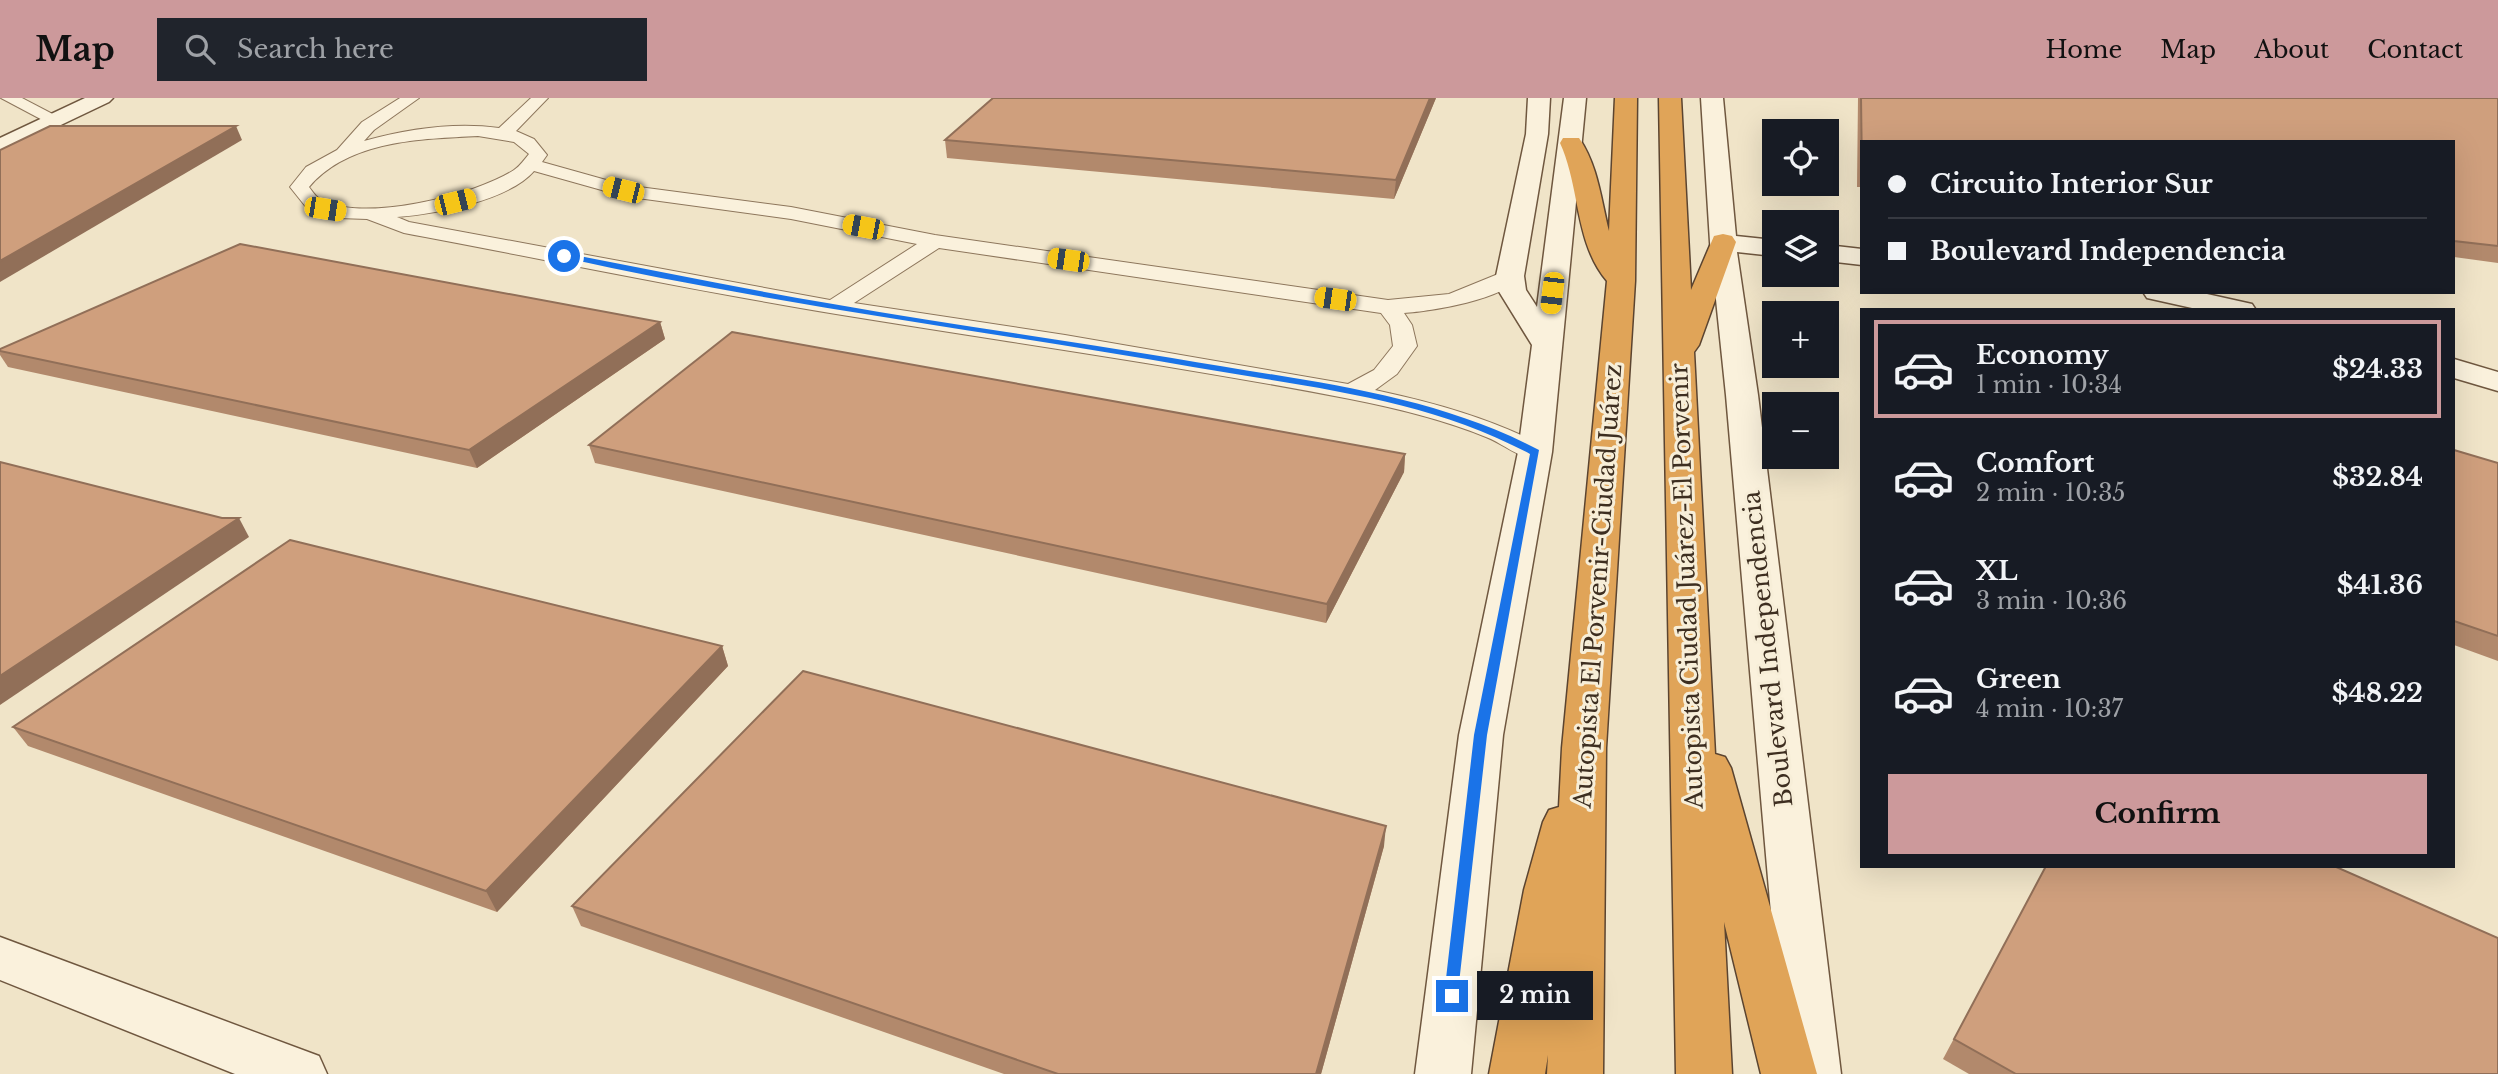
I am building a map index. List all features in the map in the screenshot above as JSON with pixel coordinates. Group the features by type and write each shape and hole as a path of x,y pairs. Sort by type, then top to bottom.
{"highway":[{"name":"Autopista El Porvenir-Ciudad Juárez","path":"1575,1074 1584,748 1621,281 1626,98"},
{"name":"Autopista Ciudad Juárez-El Porvenir","path":"1670,98 1704,1074"},
{"path":"1570,143 1580,159 1586,178 1591,212 1602,254 1621,281"},
{"path":"1678,360 1723,242"},
{"path":"1691,701 1789,1074"},
{"path":"1517,1074 1549,890 1584,748"}],"main road":[{"path":"0,147 102,98"},
{"path":"1539,98 1537,134 1510,276 1512,290 1546,344"},
{"path":"1443,1074 1481,735 1535,452 1576,98"},
{"name":"Boulevard Independencia","path":"1712,98 1723,242 1742,395 1813,1074"},
{"path":"1723,242 1762,247"},
{"path":"1839,254 1860,257"},
{"path":"2166,294 2233,308"},
{"path":"2455,368 2498,382"},
{"path":"0,957 299,1074"}],"street":[{"path":"9,98 56,120"},
{"path":"343,153 352,140 368,127 411,98"},
{"path":"503,134 540,98"},
{"path":"458,132 503,134 522,138 534,146 538,155 534,165 510,182 471,198 438,206 369,213 325,209 310,204 302,197 299,187 311,170 343,153 417,135 458,132"},
{"path":"534,165 623,190 791,214 935,241 1388,307 1452,302 1485,290 1510,276"},
{"path":"369,213 404,227 834,307 1065,342 1351,392 1441,412 1497,432 1535,452"},
{"path":"834,307 935,241"},
{"path":"1351,392 1377,380 1393,366 1405,346 1401,325 1388,307"}],"building":[{"path":"993,98 1430,98 1396,180 945,140"},
{"path":"1861,98 2498,98 2498,246 2455,241 2455,140 1862,140"},
{"path":"50,126 236,126 0,261 0,150"},
{"path":"240,244 660,322 469,450 0,351"},
{"path":"732,332 1405,454 1327,604 589,445"},
{"path":"2455,450 2498,463 2498,636 2455,621"},
{"path":"0,462 222,518 239,518 0,676"},
{"path":"290,540 722,646 486,891 13,727"},
{"path":"803,671 1386,826 1316,1074 1058,1074 572,906"},
{"path":"2045,868 2339,868 2498,938 2498,1074 2016,1074 1954,1039"}],"route":[{"path":"564,256 834,307 1065,342 1351,392 1441,412 1497,432 1535,452 1481,735 1452,996"}]}
